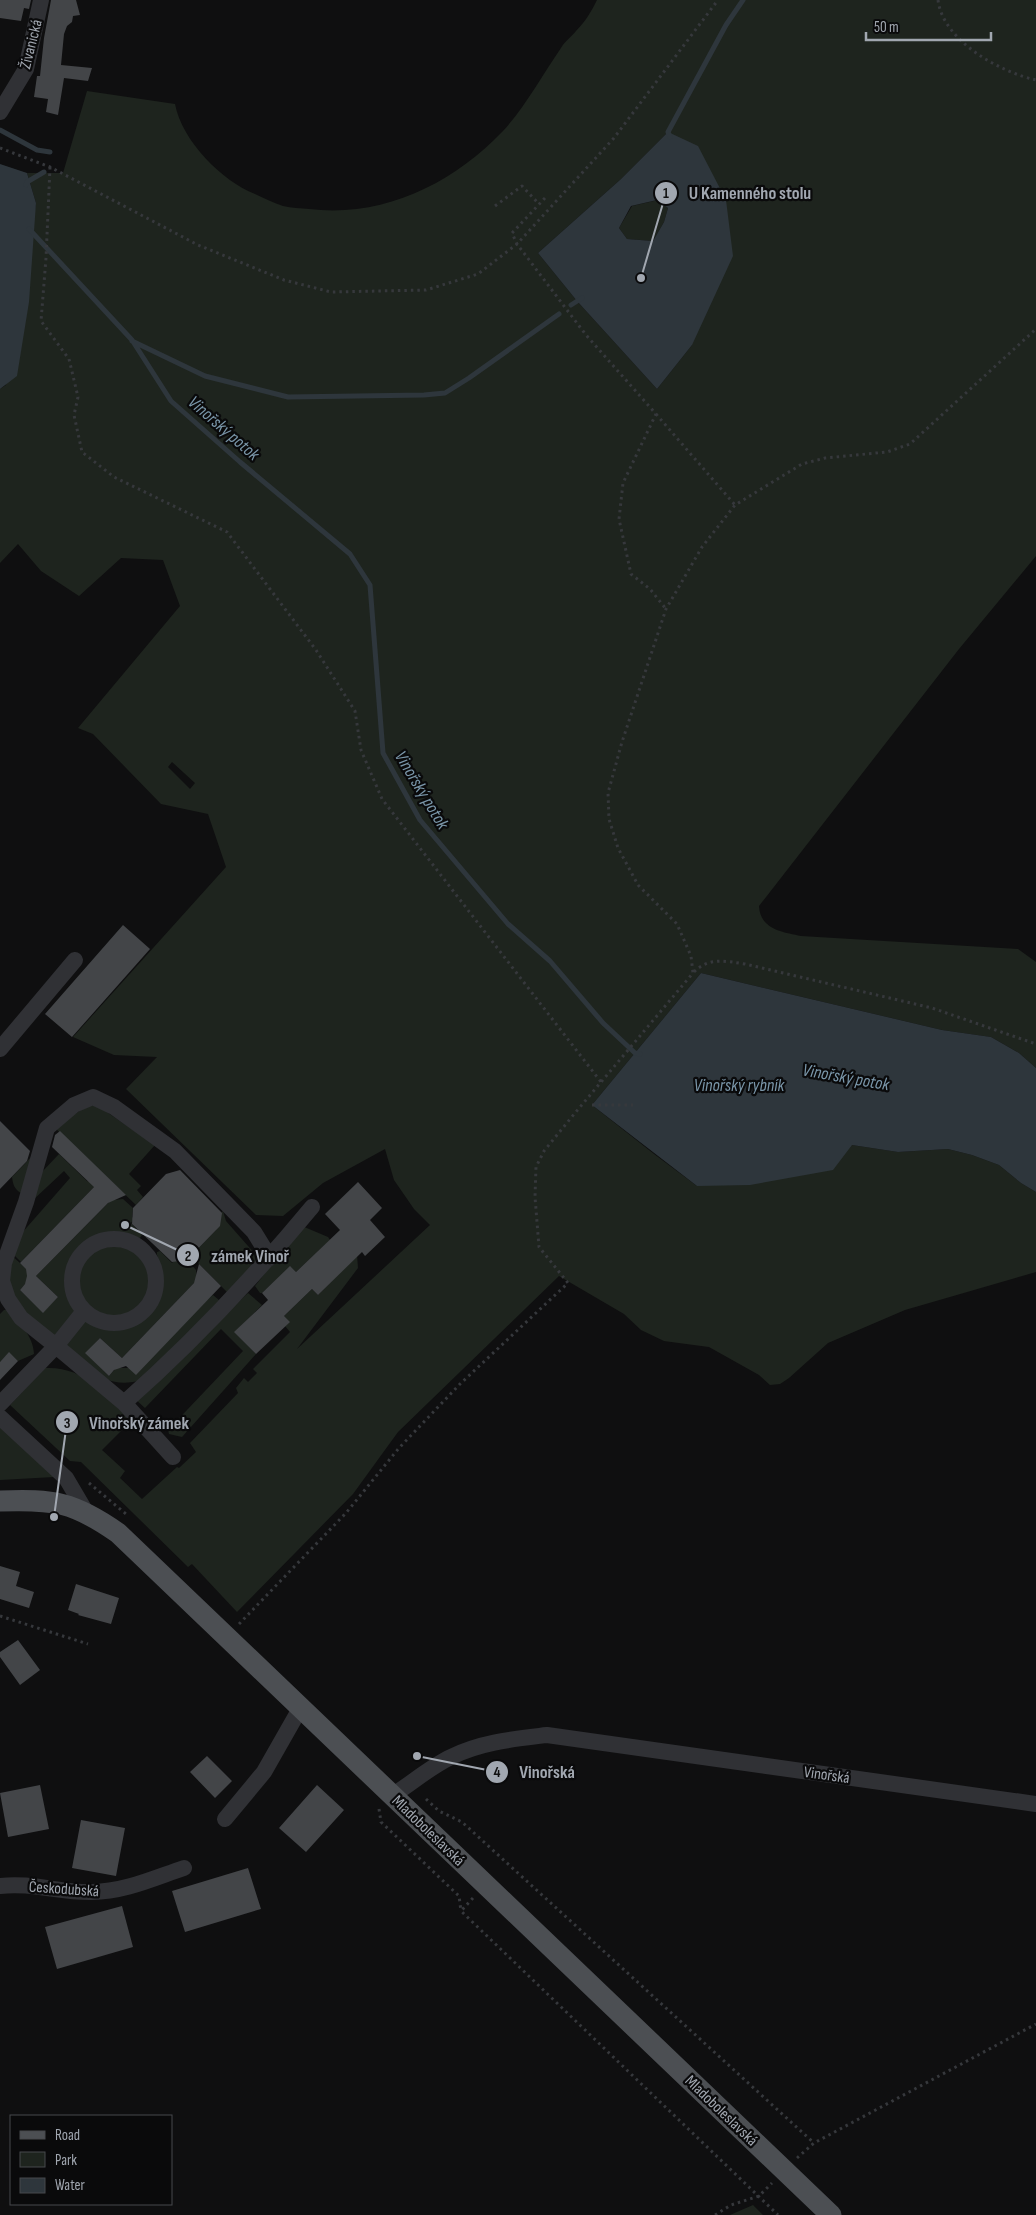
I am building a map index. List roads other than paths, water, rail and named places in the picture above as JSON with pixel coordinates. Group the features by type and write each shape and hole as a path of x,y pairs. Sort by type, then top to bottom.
{"main road":[{"name":"Mladoboleslavská","path":"0,1501 31,1500 67,1504 86,1512 118,1533 300,1707 385,1798 486,1885 831,2215"}],"street":[{"name":"Živanická","path":"0,112 26,69 41,0"},
{"path":"0,1049 75,960"},
{"path":"173,1458 124,1403 4,1301 2,1281 4,1263 26,1202 47,1128 74,1104 93,1097 114,1107 176,1151 254,1232 270,1258"},
{"path":"124,1403 178,1356 270,1258 312,1207"},
{"path":"117,1238 131,1241 144,1249 152,1261 157,1274 155,1294 145,1311 134,1319 121,1323 101,1321 84,1311 76,1299 72,1285 73,1270 79,1257 89,1246 102,1240 117,1238"},
{"path":"0,1404 56,1346 84,1311"},
{"path":"0,1417 66,1478 86,1512"},
{"path":"225,1819 264,1772 300,1707"},
{"name":"Vinořská","path":"385,1798 449,1758 471,1748 509,1739 547,1735 1036,1804"},
{"name":"Českodubská","path":"0,1886 17,1884 56,1890 92,1892 122,1889 184,1868"}],"water":[{"path":"668,132 698,146 726,200 733,256 692,345 657,389 577,301 538,253 621,179","holes":["657,200 668,208 664,222 653,241 627,239 619,228 631,206"]},
{"path":"0,164 27,173 36,203 29,302 17,376 0,389"},
{"name":"Vinořský rybník","path":"701,973 942,1030 991,1037 1019,1053 1036,1068 1036,1192 1021,1183 999,1165 972,1155 948,1149 898,1152 852,1145 833,1170 750,1185 697,1186 592,1105"}],"waterway":[{"path":"670,137 668,132 726,25 743,0"},
{"name":"Vinořský potok","path":"0,130 37,150 50,152"},
{"name":"Vinořský potok","path":"26,185 27,182 44,172"},
{"name":"Vinořský potok","path":"29,229 132,340 171,401 240,462 350,554 370,585 383,753 420,820 508,924 550,961 603,1023 635,1053 640,1054"},
{"path":"571,305 582,298"},
{"path":"132,341 205,376 288,397 424,395 445,393 559,314"}],"place":[{"name":"U Kamenného stolu","path":"641,278"},
{"name":"zámek Vinoř","path":"125,1225"},
{"name":"Vinořský zámek","path":"54,1517"},
{"name":"Vinořská","path":"417,1756"}]}
